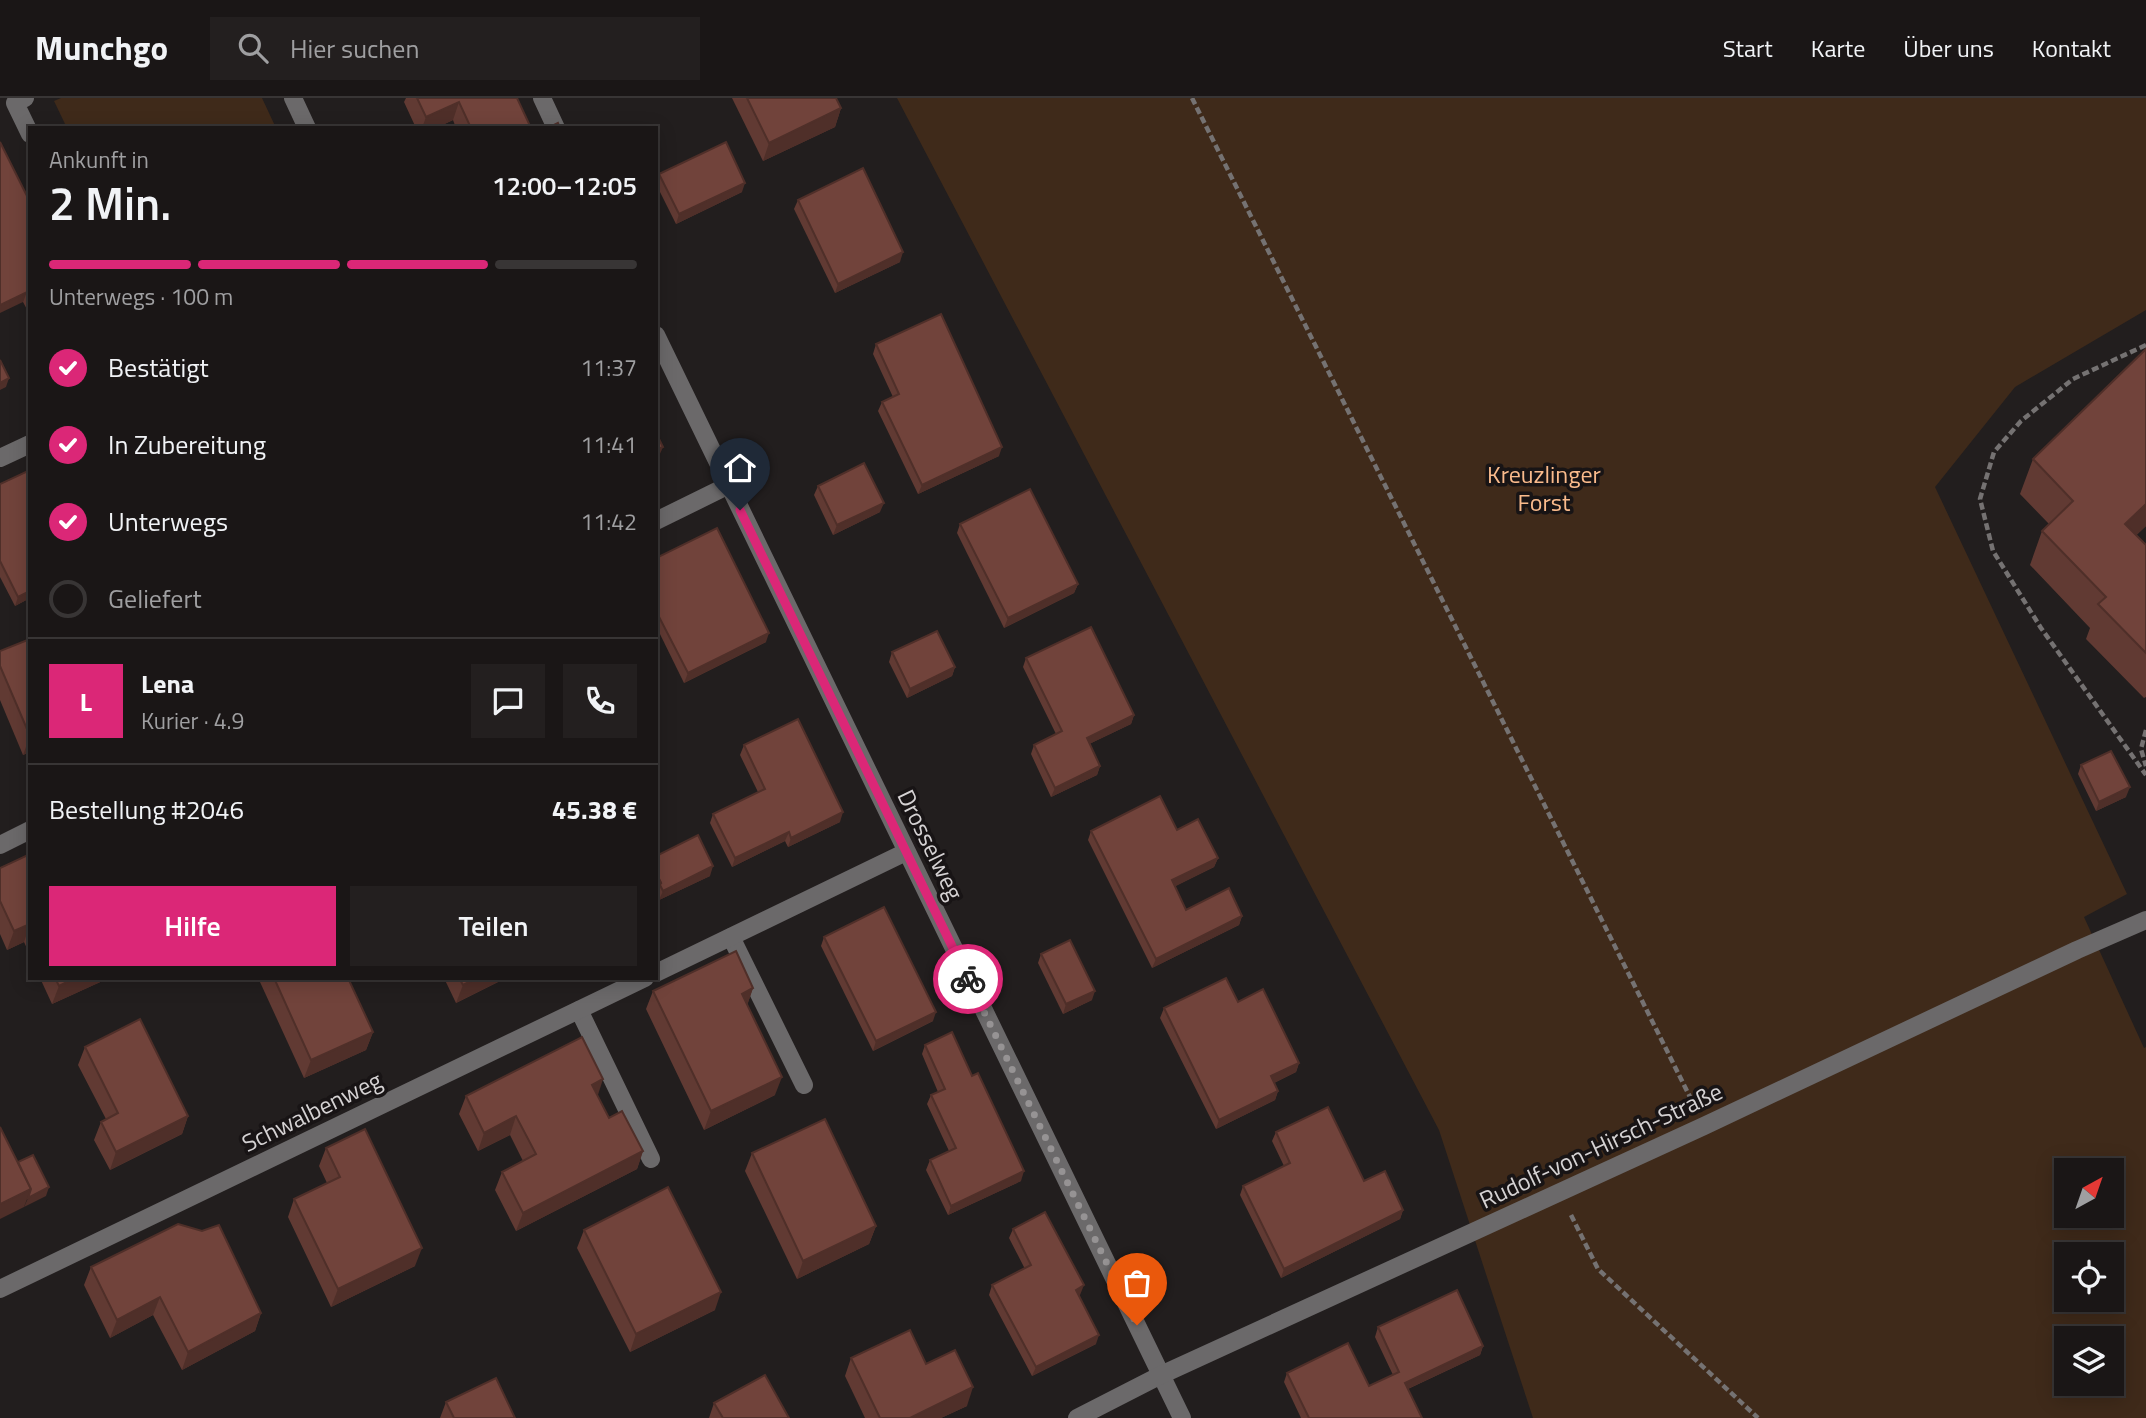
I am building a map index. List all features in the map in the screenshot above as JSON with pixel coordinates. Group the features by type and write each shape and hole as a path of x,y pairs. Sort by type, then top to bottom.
{"street":[{"path":"293,98 306,126"},
{"path":"542,98 555,126"},
{"path":"13,103 28,130"},
{"name":"Drosselweg","path":"658,339 1182,1418"},
{"path":"0,458 28,445"},
{"path":"658,520 729,485"},
{"path":"0,845 28,831"},
{"path":"658,972 906,852"},
{"name":"Rudolf-von-Hirsch-Straße","path":"1077,1418 1161,1375 2146,920"},
{"path":"731,937 804,1085"},
{"name":"Schwalbenweg","path":"0,1289 641,980"},
{"path":"579,1010 651,1159"}],"path":[{"path":"1192,98 1704,1126"},
{"path":"2146,345 2073,379 2021,421 1994,452 1980,499 1993,551 2041,628 2146,775"},
{"path":"2146,730 2141,749 2146,766"},
{"path":"1560,1192 1598,1269 1758,1418"}],"green space":[{"path":"61,98 262,98 275,126 66,126 54,101"},
{"name":"Kreuzlinger Forst","path":"897,98 2146,98 2146,310 2015,387 1935,487 2127,894 2084,917 2144,1048 2146,1047 2146,1418 1533,1418 1439,1130"}],"building":[{"path":"417,98 517,98 530,126 470,126 459,102 426,117"},
{"path":"747,98 836,98 841,108 769,143"},
{"path":"0,142 28,198 28,294 27,292 0,305"},
{"path":"726,142 745,183 679,214 659,174"},
{"path":"863,168 903,252 838,284 798,200"},
{"path":"941,314 1002,447 922,485 882,402 899,394 876,344"},
{"path":"2146,349 2146,504 2125,524 2146,545 2146,653 2098,604 2106,597 2042,531 2073,501 2033,459"},
{"path":"0,360 9,378 0,383"},
{"path":"864,463 884,503 837,525 818,486"},
{"path":"28,471 28,592 18,597 0,561 0,484"},
{"path":"1030,489 1078,584 1008,618 960,524"},
{"path":"717,528 769,633 688,673 658,615 658,557"},
{"path":"1091,627 1134,715 1087,738 1100,766 1055,788 1034,745 1062,731 1026,658"},
{"path":"937,631 955,667 910,689 892,652"},
{"path":"28,640 28,731 0,666 0,651"},
{"path":"798,719 843,812 791,838 789,832 735,858 713,814 765,789 744,745"},
{"path":"2111,751 2130,787 2099,802 2081,765"},
{"path":"1160,796 1177,830 1198,819 1218,858 1172,880 1186,910 1229,888 1242,916 1156,959 1091,831"},
{"path":"698,835 713,866 663,891 658,877 658,855"},
{"path":"28,855 28,925 14,931 0,901 0,868"},
{"path":"884,907 936,1012 876,1041 824,937"},
{"path":"1070,940 1095,991 1066,1004 1041,954"},
{"path":"736,951 753,988 742,994 782,1077 711,1111 653,991"},
{"path":"1226,978 1238,1002 1263,989 1299,1063 1271,1076 1278,1091 1219,1120 1164,1008"},
{"path":"56,980 71,980 59,986"},
{"path":"275,980 349,980 373,1032 311,1060"},
{"path":"460,980 473,980 463,985"},
{"path":"140,1019 188,1116 116,1152 101,1122 118,1113 85,1047"},
{"path":"952,1032 972,1076 978,1073 1024,1171 951,1206 930,1160 956,1148 931,1095 945,1089 925,1045"},
{"path":"582,1037 603,1079 592,1085 609,1118 622,1111 643,1151 523,1213 502,1172 536,1154 516,1116 484,1133 466,1096"},
{"path":"1328,1107 1364,1181 1385,1171 1403,1210 1284,1269 1243,1186 1290,1163 1276,1132"},
{"path":"825,1119 876,1226 803,1261 752,1153"},
{"path":"0,1127 31,1189 0,1204"},
{"path":"365,1129 422,1248 338,1289 294,1199 340,1177 326,1148"},
{"path":"33,1155 49,1187 28,1198 31,1189 18,1162"},
{"path":"668,1187 721,1292 636,1334 584,1230"},
{"path":"1045,1212 1084,1285 1076,1290 1099,1335 1036,1367 992,1285 1031,1265 1013,1229"},
{"path":"178,1224 202,1231 219,1225 261,1313 188,1352 160,1297 117,1320 91,1267"},
{"path":"1457,1290 1483,1346 1405,1383 1422,1418 1309,1418 1287,1373 1348,1343 1369,1386 1399,1372 1378,1327"},
{"path":"910,1330 926,1364 955,1350 973,1387 910,1418 880,1418 851,1358"},
{"path":"765,1375 789,1418 723,1418 714,1403"},
{"path":"496,1378 515,1418 454,1418 446,1402"}],"way so far":[{"path":"968,979 1137,1325"}],"route":[{"path":"740,510 968,979"}]}
